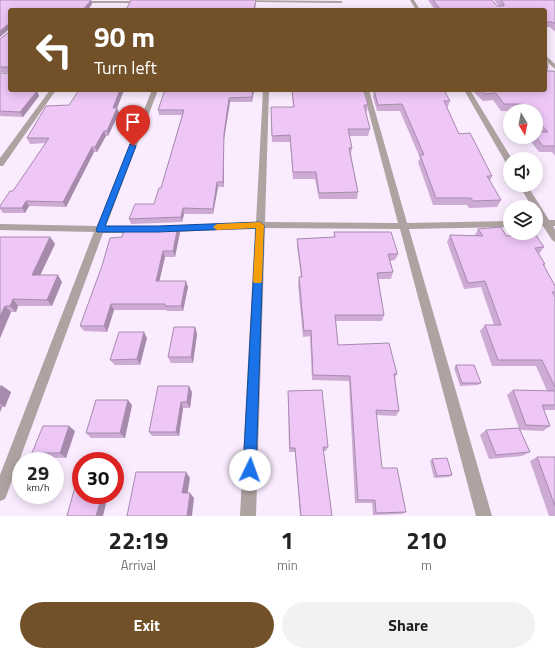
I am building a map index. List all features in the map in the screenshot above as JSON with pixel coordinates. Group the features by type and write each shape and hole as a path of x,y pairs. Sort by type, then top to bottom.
{"street":[{"path":"238,1 342,2"},
{"path":"71,2 146,2"},
{"path":"547,59 555,67"},
{"path":"0,164 51,92"},
{"path":"0,494 154,92"},
{"path":"248,516 266,92"},
{"path":"367,92 484,516"},
{"path":"468,92 504,152"},
{"path":"527,192 555,238"},
{"path":"0,227 100,230 260,225 404,226 503,224"}],"building":[{"path":"0,0 91,0 85,8 8,8 8,25 0,31"},
{"path":"131,0 256,0 254,8 127,8"},
{"path":"433,0 492,0 497,6 504,6 501,0 555,0 555,24 552,22 547,22 547,8 439,8"},
{"path":"8,33 8,67 0,67 0,39"},
{"path":"547,71 554,71 555,146 543,146 541,144 543,144 543,132 548,132 543,127 543,104 504,104 496,93 485,94 483,92 547,92"},
{"path":"0,73 8,73 8,92 36,92 20,112 0,111"},
{"path":"78,92 119,92 113,108 117,108 107,131 104,131 95,147 92,147 63,202 26,201 22,208 0,208 10,191 13,191 49,138 27,138 46,106 69,105"},
{"path":"164,92 253,92 252,97 229,98 224,134 223,182 217,182 213,209 183,208 181,217 129,219 135,204 154,204 159,188 161,188 184,110 158,110"},
{"path":"292,92 364,92 368,105 364,105 370,129 348,129 352,148 349,148 358,192 319,193 316,172 293,172 290,135 272,136 271,107 294,107"},
{"path":"375,92 445,92 450,101 444,101 459,134 470,133 492,176 487,176 501,200 473,201 471,198 436,198 420,155 424,155 402,104 378,105"},
{"path":"178,226 173,251 163,251 156,281 186,281 181,306 165,306 165,304 111,304 104,326 80,326 102,266 110,238 122,237 125,228"},
{"path":"501,227 503,231 503,240 539,240 544,247 535,248 545,264 543,264 555,286 555,292 552,292 555,297 555,387 542,360 498,360 485,325 501,325 485,281 468,283 450,235 483,236 478,229"},
{"path":"334,232 391,232 398,254 388,254 393,272 377,273 384,315 335,315 338,345 389,343 397,374 394,374 399,411 376,410 382,468 397,468 406,512 376,513 375,500 358,500 350,376 313,375 311,330 304,331 299,277 302,277 297,239 335,237"},
{"path":"0,237 50,237 32,275 58,275 47,300 13,299 10,306 5,306 0,316"},
{"path":"174,327 195,327 191,357 168,357"},
{"path":"119,332 144,332 137,359 110,360"},
{"path":"456,365 474,365 481,383 462,383"},
{"path":"158,386 189,386 187,402 181,402 176,432 149,432"},
{"path":"322,390 328,447 323,447 332,516 301,516 295,448 290,448 288,391"},
{"path":"513,390 555,391 555,405 542,405 550,426 526,425"},
{"path":"96,400 128,400 120,433 86,433"},
{"path":"43,426 69,426 60,452 32,452"},
{"path":"519,428 530,452 496,455 486,430"},
{"path":"537,457 555,457 555,506"},
{"path":"447,458 452,475 437,476 432,459"},
{"path":"136,472 186,472 182,493 190,493 187,516 127,516"},
{"path":"72,498 72,504 99,504 96,516 67,516"}],"slow traffic":[{"path":"217,227 260,225 258,281"}],"route":[{"path":"133,146 100,230 260,225 250,470"}]}
